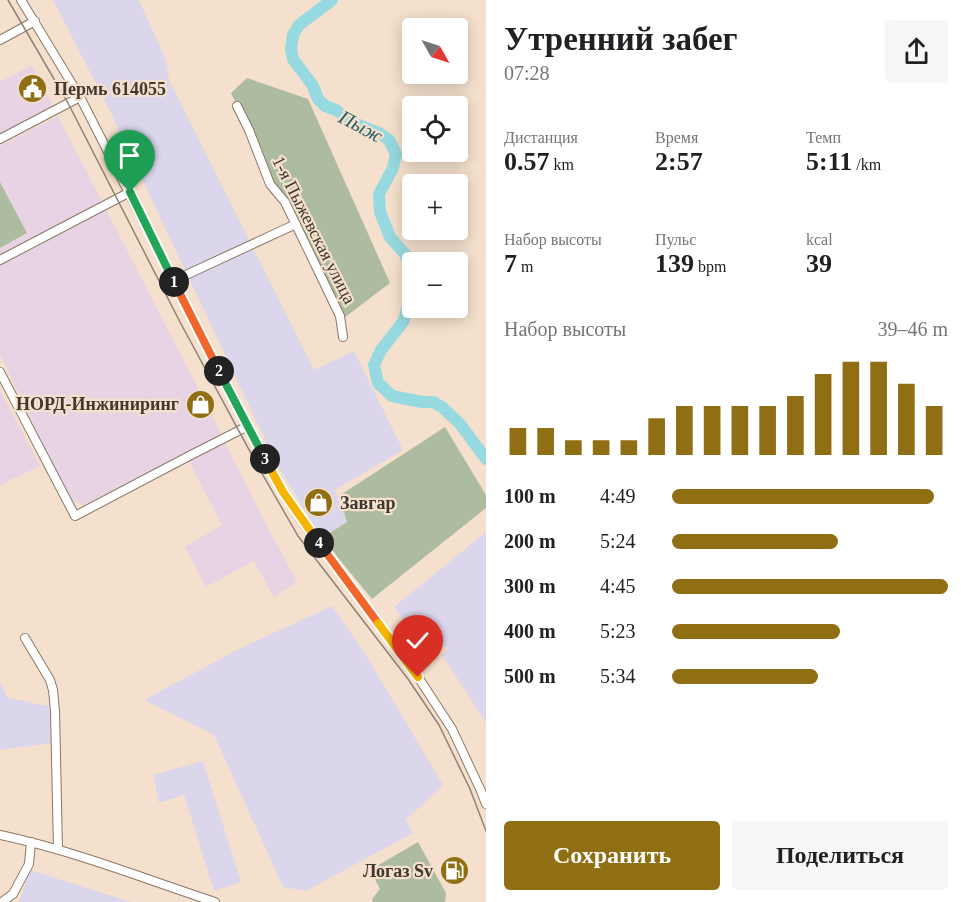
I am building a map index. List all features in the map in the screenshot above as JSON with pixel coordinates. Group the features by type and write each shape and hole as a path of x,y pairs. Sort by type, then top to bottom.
{"street":[{"path":"21,0 80,97 283,492 418,677 452,729 486,804"},
{"path":"0,40 35,21"},
{"path":"0,139 80,97"},
{"name":"1-я Пыжевская улица","path":"237,106 270,184 285,202 340,316 343,337"},
{"path":"0,260 130,192"},
{"path":"173,281 296,224"},
{"path":"0,372 75,516 248,426"},
{"path":"25,638 50,680 53,690 56,711 58,849"},
{"path":"0,836 58,849 214,902"},
{"path":"2,902 13,894 29,864 31,842"}],"shaded area":[{"path":"53,0 139,0 166,60 169,80 314,370 354,351 403,450 335,490 347,522 322,538 276,463 109,109"},
{"path":"32,65 54,107 0,136 0,82"},
{"path":"58,116 222,435 87,506 73,501 0,355 0,248 27,233 0,182 0,146"},
{"path":"0,390 40,466 0,485"},
{"path":"225,443 297,582 274,597 254,561 206,587 185,547 222,525 189,461"},
{"path":"486,532 486,723 442,655 451,647 425,647 394,607"},
{"path":"332,606 364,652 443,785 406,820 413,833 306,891 283,887 214,735 144,700 241,648"},
{"path":"0,682 8,698 52,707 51,743 0,750"},
{"path":"203,761 241,882 214,891 184,795 159,803 153,775"},
{"path":"30,870 131,902 19,902"}],"green space":[{"path":"247,78 308,99 390,283 340,321 231,93"},
{"path":"0,182 27,233 0,248"},
{"path":"445,427 486,495 486,508 372,599 322,538 347,522 339,496"},
{"path":"418,842 446,893 445,902 373,902 372,899 380,889 370,870"}],"waterway":[{"name":"Пыж","path":"332,0 299,25 293,35 291,49 293,59 313,86 318,99 325,106 389,140 396,154 393,168 379,194 380,212 390,237 403,252"},
{"name":"Пыж","path":"404,318 381,350 374,365 378,383 392,396 433,402 442,407 460,424 486,459"}],"tram line":[{"path":"8,0 68,103 180,322 260,470 298,536 408,679 439,725 470,789 486,831"}],"place":[{"name":"Пермь 614055","path":"33,89"},
{"name":"НОРД-Инжиниринг","path":"200,404"},
{"name":"Завгар","path":"319,503"},
{"name":"Логаз Sv","path":"454,871"}],"route":[{"path":"130,192 173,281 283,492 418,677"}]}
